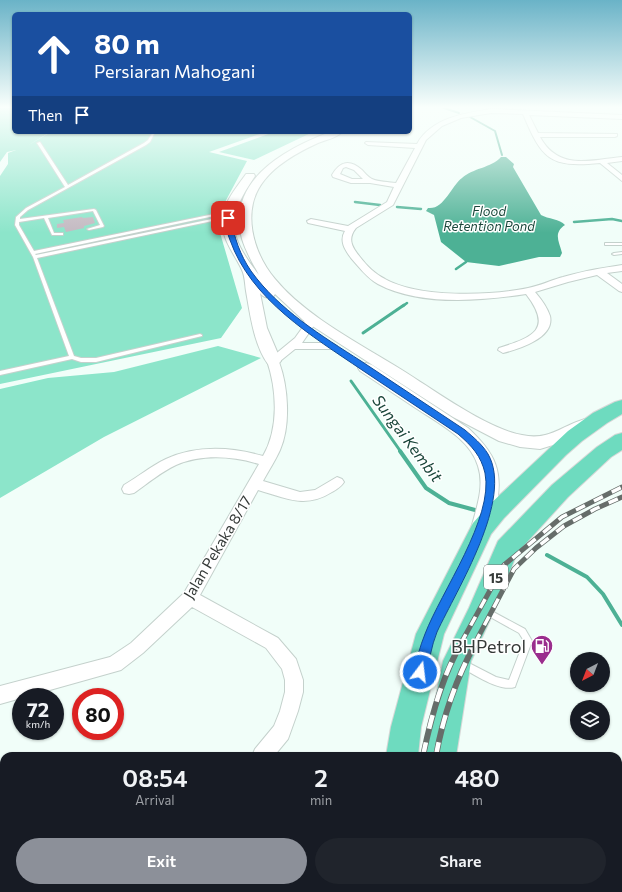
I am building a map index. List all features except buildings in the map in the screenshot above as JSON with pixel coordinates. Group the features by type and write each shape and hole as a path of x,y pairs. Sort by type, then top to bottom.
{"highway":[{"name":"15","path":"403,752 406,726 430,634 481,529 496,512 575,436 600,418 622,406"},
{"name":"15","path":"441,752 457,661 482,609 507,548 560,491 604,452 622,440"}],"main road":[{"path":"283,150 258,167 250,176 235,199 229,215 231,234 237,252 249,272 275,302 450,407 498,434 516,441 534,443 553,440 600,418"},
{"path":"299,150 271,167 261,177 254,188 244,217 252,251 269,281 308,323 332,346 462,432 475,443 484,456 490,474 491,491 481,529"},
{"path":"249,272 260,328 273,361"}],"street":[{"path":"417,150 390,203 349,229 346,237 346,244 350,253 369,272 382,281 417,293 486,296 529,291 558,281 598,271 622,268"},
{"path":"545,150 559,161 570,163 622,159"},
{"path":"601,161 621,178"},
{"path":"370,181 357,168 348,165 340,167 336,175 345,180 370,181 399,186"},
{"path":"311,221 349,229"},
{"path":"598,271 622,289"},
{"path":"503,350 520,345 536,336 542,328 545,320 542,308 529,291"},
{"path":"273,361 294,346 308,323"},
{"path":"294,346 332,346"},
{"name":"Jalan Pekaka 8/17","path":"0,695 115,664 137,648 190,598 274,450 280,428 281,408 279,383 273,361"},
{"path":"130,489 171,462 211,452 243,454 268,462"},
{"path":"255,484 300,497 318,494 337,482"},
{"path":"190,598 272,644 290,665 294,680 294,692 281,732 265,752"}],"lane":[{"path":"43,150 67,187"},
{"path":"72,357 34,255 17,225 17,221 21,214 27,209 135,150"},
{"path":"17,221 94,210 102,226 89,229"},
{"path":"34,255 229,215"},
{"path":"46,218 53,234 62,234"},
{"path":"606,244 622,244"},
{"path":"614,254 622,253"},
{"path":"0,373 72,357 81,360 96,360 200,335"},
{"path":"457,661 499,683 512,684 528,641 522,631 482,609"}],"shaded area":[{"path":"0,150 216,150 209,152 247,161 216,219 242,308 221,338 0,384 0,176 8,164 8,153 16,150 7,152 0,162"},
{"path":"226,150 276,150 254,160 219,152"},
{"path":"218,346 261,358 104,437 0,498 0,389 48,378 114,372"}],"water":[{"name":"Flood Retention Pond","path":"501,157 506,157 514,164 513,167 541,215 560,221 565,225 561,228 558,234 558,241 562,253 560,257 539,257 499,266 466,262 441,242 434,215 426,211 428,208 434,208 439,205 458,182 466,175 492,164"}],"waterway":[{"name":"Sungai Kembit","path":"500,150 502,155"},
{"path":"355,202 380,205"},
{"path":"397,207 421,209"},
{"path":"574,222 612,219 622,221"},
{"name":"Sungai Kembit","path":"456,269 466,262 468,258"},
{"name":"Sungai Kembit","path":"403,306 407,303"},
{"name":"Sungai Kembit","path":"363,333 404,305"},
{"name":"Sungai Kembit","path":"351,381 401,452"},
{"name":"Sungai Kembit","path":"400,451 426,488 449,503 475,510"},
{"name":"Sungai Kembit","path":"547,555 587,577 603,594 622,625"}],"railway":[{"path":"461,643 504,565 562,517 622,487"},
{"path":"475,643 514,569 536,548 564,526 595,509 622,497"},
{"path":"424,752 438,697 455,655 462,642"},
{"path":"437,752 452,697 476,642"}],"place":[{"name":"BHPetrol","path":"542,666"}],"route":[{"path":"228,218 237,252 249,272 275,302 308,330 462,432 475,443 484,456 490,474 491,491 481,529 430,634 420,672"}]}
